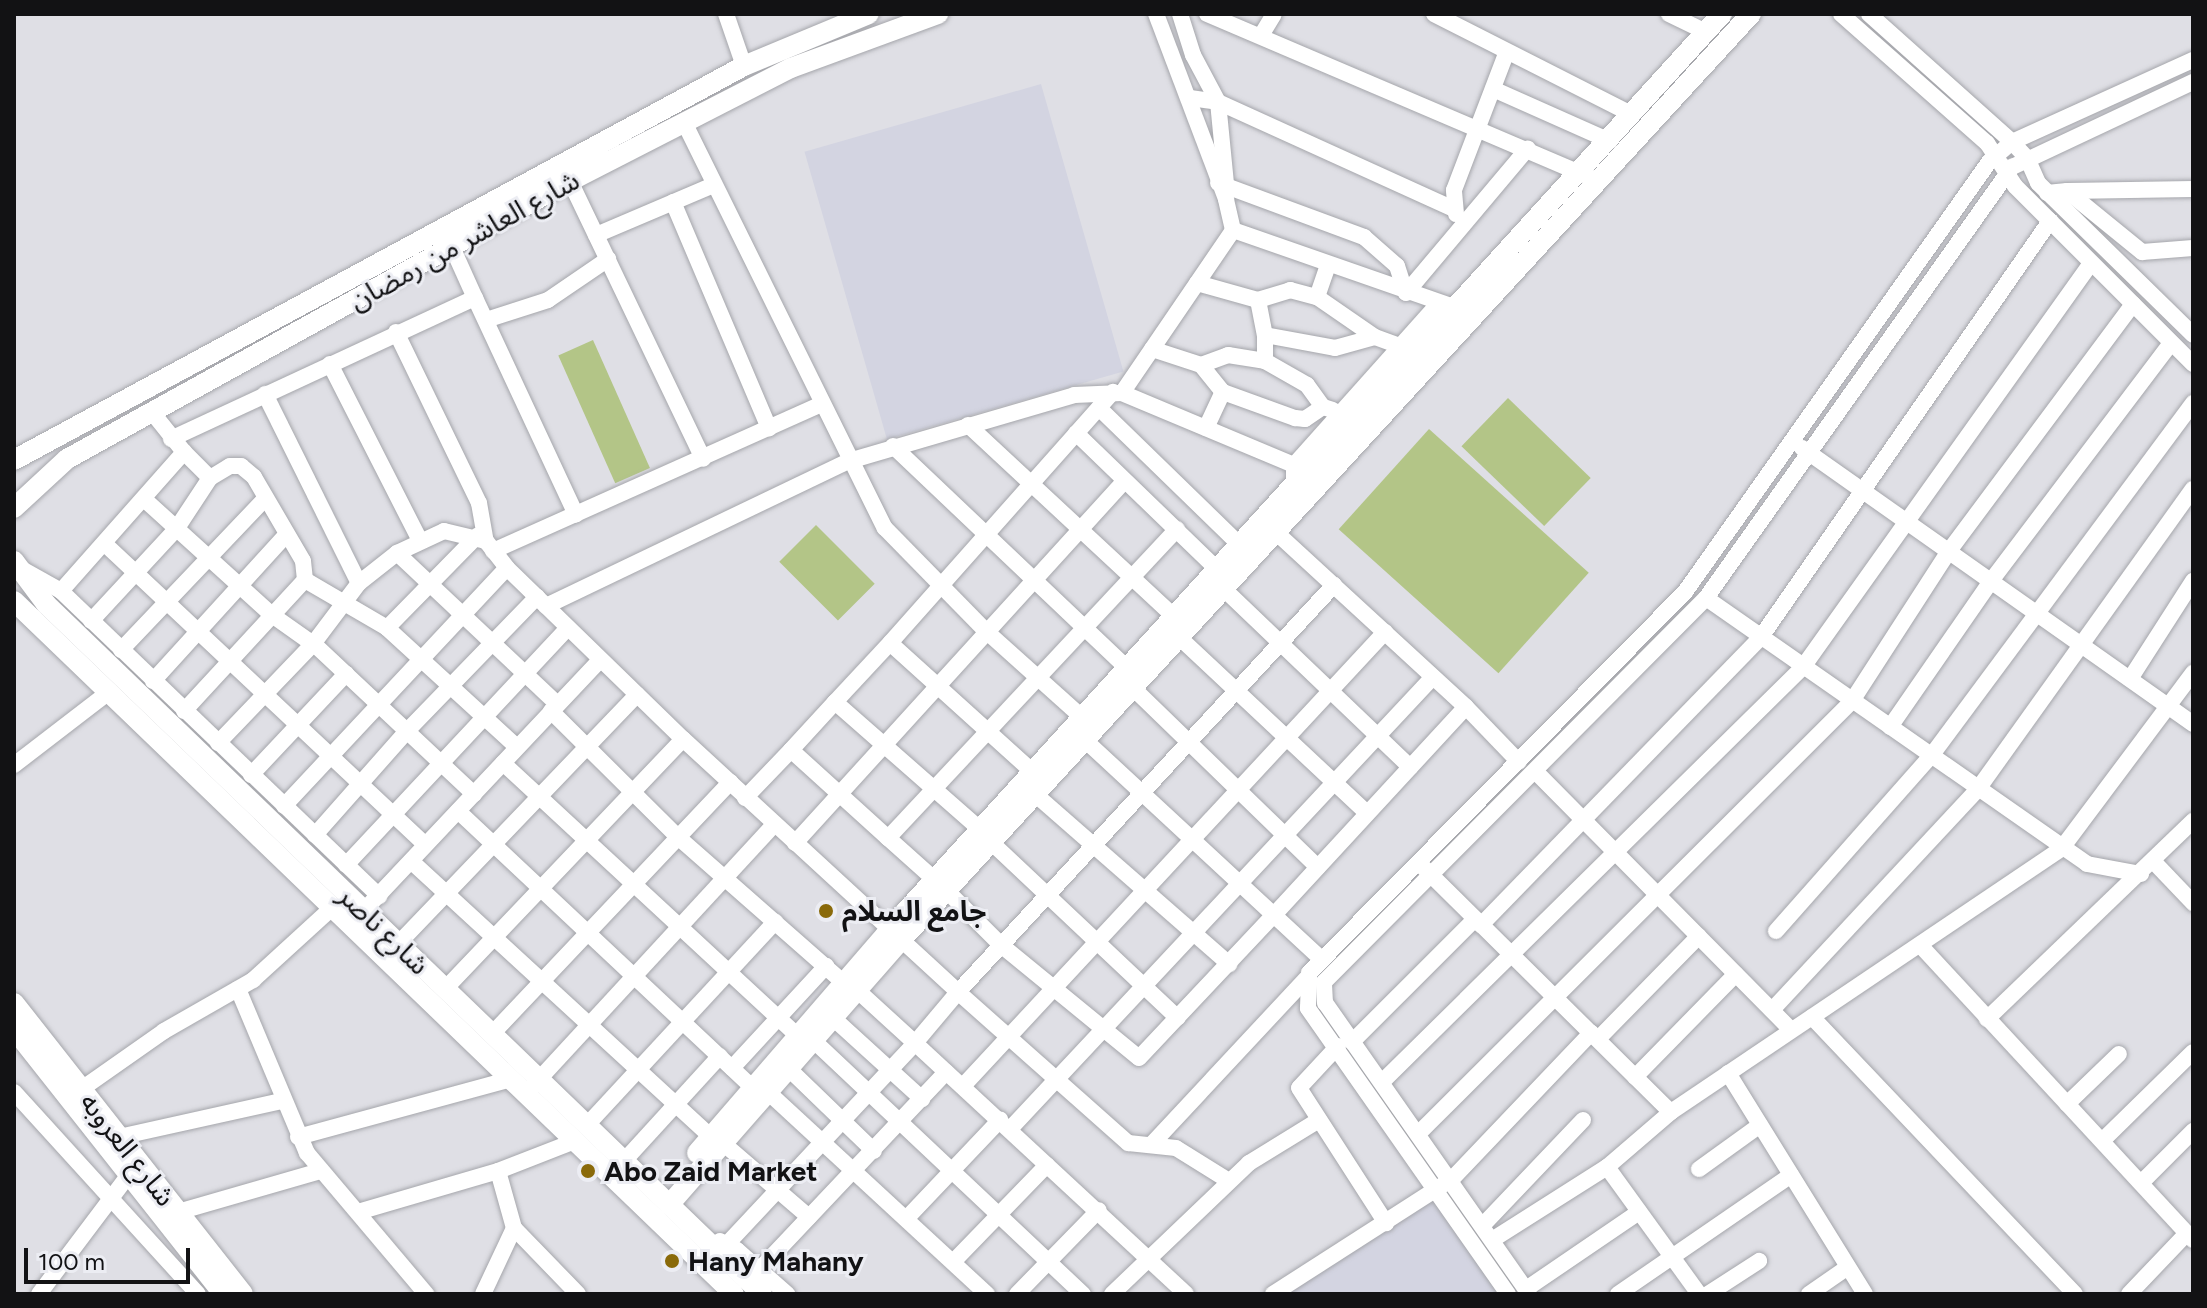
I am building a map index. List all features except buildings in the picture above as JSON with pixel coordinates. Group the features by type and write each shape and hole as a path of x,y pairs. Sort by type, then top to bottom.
{"main road":[{"name":"شارع العاشر من رمضان","path":"14,508 67,459 375,279 744,66 869,14"},
{"name":"شارع العاشر من رمضان","path":"14,460 375,279 453,249 570,181 791,68 901,19 938,14"},
{"path":"664,1200 898,933 987,837 1035,774 1085,720 1181,639 1226,591 1590,177 1610,141 1722,14"},
{"path":"987,837 1036,795 1087,742 1176,618 1294,488 1448,306 1590,177 1751,14"},
{"name":"شارع ناصر","path":"15,564 27,584 121,669 333,907 492,1034 526,1084"},
{"name":"شارع ناصر","path":"14,601 121,669"},
{"name":"شارع ناصر","path":"171,724 372,903 397,945 526,1084 581,1133 718,1243 762,1294"},
{"path":"761,1090 789,1069 806,1038 832,1017 851,986"},
{"name":"شارع العروبه","path":"14,1003 128,1176 180,1223 194,1258 223,1294"},
{"name":"شارع العروبه","path":"14,1029 119,1137 180,1223 243,1294"},
{"name":"شارع ناصر","path":"609,1156 734,1294"}],"street":[{"path":"726,14 744,66"},
{"path":"745,798 890,643 982,534 1099,408 1118,392 1152,349 1233,230 1224,189 1156,14"},
{"path":"1180,14 1193,55 1218,102 1224,189"},
{"path":"1207,14 1262,34 1590,177"},
{"path":"1262,34 1274,14"},
{"path":"1434,14 1506,54 1633,115"},
{"path":"1669,14 1706,32"},
{"path":"1841,14 1997,154 2006,174 2193,364"},
{"path":"1869,14 2012,142 2027,158 2047,193 2193,335"},
{"path":"1462,226 1452,208 1454,190 1506,54"},
{"path":"1508,1294 1436,1191 1345,1044 1325,1003 1324,982 1519,762 1619,662 1703,570 1997,154 2012,142 2174,73 2193,60"},
{"path":"1151,1145 1306,979 1320,958 1535,771 1706,598 2006,174 2027,158 2188,90 2174,73"},
{"path":"1493,89 1610,141"},
{"path":"1190,98 1218,102 1452,208"},
{"path":"684,122 849,461 891,535 987,632 1085,720"},
{"path":"1198,125 1259,123"},
{"path":"1406,293 1528,148"},
{"path":"570,181 703,459"},
{"path":"596,235 714,185"},
{"path":"1224,189 1371,241 1397,266 1406,293"},
{"path":"2047,193 2193,189"},
{"path":"2067,191 2142,252 2193,248"},
{"path":"673,202 769,428"},
{"path":"1386,1223 1299,1086 1478,922 1761,637 2050,221"},
{"path":"1233,230 1448,306"},
{"path":"453,249 576,515"},
{"path":"486,320 548,300 608,259"},
{"path":"1382,1082 1618,854 1803,667 2091,263"},
{"path":"1317,297 1328,265"},
{"path":"1197,283 1258,300 1282,291 1317,297 1375,337 1400,346"},
{"path":"171,439 475,298"},
{"path":"1258,300 1265,335 1265,361"},
{"path":"1418,1134 1556,1000 1852,701 1949,551 2133,304"},
{"path":"1294,488 1290,476 1294,465 1400,346 1448,306"},
{"path":"396,332 479,503 485,543"},
{"path":"1265,335 1335,348 1375,337"},
{"path":"1890,727 1991,581 2171,343"},
{"path":"1152,349 1201,365 1223,392 1295,418 1305,419 1323,407"},
{"path":"1201,365 1228,355 1265,361 1307,385 1323,407 1341,412"},
{"path":"330,364 419,539"},
{"path":"315,835 450,686 493,643 542,602 849,461 1051,400 1118,392 1294,465"},
{"path":"1206,428 1223,392"},
{"path":"265,394 359,583"},
{"path":"1776,931 1931,756 2193,403"},
{"path":"387,628 429,583 485,543 576,515 822,404"},
{"path":"1099,408 1241,546"},
{"path":"152,412 171,439 210,478"},
{"path":"968,425 1176,618"},
{"path":"1076,433 1219,571"},
{"path":"1793,441 2193,724"},
{"path":"893,446 982,534 1035,580 1191,744 1318,867"},
{"path":"61,591 184,452"},
{"path":"91,621 177,528 210,478 222,468 241,466 254,477 264,500 303,561 305,580 171,724"},
{"path":"795,843 1124,481"},
{"path":"1772,1010 1978,789 2084,647 2193,489"},
{"path":"144,499 272,615 313,643 474,794"},
{"path":"14,765 121,669 167,599 264,500"},
{"path":"888,838 1082,627 1177,529"},
{"path":"218,743 264,691 313,643 359,583 419,539 456,530 485,543 567,629 745,798 1128,1143 1182,1151 1229,1181"},
{"path":"1277,533 1466,707 1519,762"},
{"path":"153,681 285,536"},
{"path":"105,544 167,599 198,632 425,845"},
{"path":"397,553 523,672 587,748 679,838 963,1086 1186,1294"},
{"path":"15,564 61,591 91,621 121,669 153,681 171,724 218,743 346,865 372,903 600,660"},
{"path":"284,806 377,703 507,568"},
{"path":"305,580 347,601 387,628 517,747"},
{"path":"2130,679 2193,581"},
{"path":"787,1294 760,1269 718,1243 776,1190 889,1071 1001,945 1191,744 1334,585"},
{"path":"1226,591 1410,767"},
{"path":"1706,598 2062,848 2105,871 2147,868 2193,903"},
{"path":"346,865 523,672 567,629"},
{"path":"963,1086 1385,632"},
{"path":"1181,639 1332,784 1366,812"},
{"path":"890,643 1035,774"},
{"path":"1619,662 1632,674"},
{"path":"1488,1232 1607,1167 1671,1112 2062,848 2193,673"},
{"path":"251,775 346,674"},
{"path":"906,1219 953,1169 1057,1080 1103,1033 1433,677"},
{"path":"397,945 637,695"},
{"path":"835,702 885,741 1178,1018"},
{"path":"791,750 840,792 1001,945 1103,1033 1140,1058 1466,707"},
{"path":"450,1001 495,939 683,739"},
{"path":"1087,742 1320,958"},
{"path":"503,763 774,1017 806,1038 869,1092 1083,1294"},
{"path":"1535,771 1790,1029"},
{"path":"492,1034 730,782"},
{"path":"1036,795 1193,936 1229,964"},
{"path":"458,811 590,930 726,1062 854,1171 987,1294"},
{"path":"1987,1019 2193,821"},
{"path":"298,1137 526,1084 590,1026 774,825"},
{"path":"411,861 639,1068 674,1105 809,1217"},
{"path":"1424,868 1671,1112"},
{"path":"75,1094 278,961 333,907"},
{"path":"358,1212 498,1171 581,1133 775,922"},
{"path":"1273,1294 1452,1179 1699,936"},
{"path":"1920,945 2190,1237 2129,1294"},
{"path":"609,1156 726,1062 826,966"},
{"path":"1635,1077 1736,974"},
{"path":"1306,979 1305,1002 1382,1082 1528,1291 1639,1212"},
{"path":"238,989 298,1137 320,1171 426,1294"},
{"path":"832,1017 922,1099"},
{"path":"1812,1017 2075,1294"},
{"path":"2102,1141 2193,1052"},
{"path":"2067,1104 2119,1054"},
{"path":"789,1069 874,1151"},
{"path":"760,1269 946,1072"},
{"path":"1728,1073 1865,1294"},
{"path":"14,1092 198,1294"},
{"path":"119,1137 282,1101"},
{"path":"1112,1294 1229,1181 1278,1142 1319,1120"},
{"path":"1488,1232 1583,1120"},
{"path":"1699,1169 1760,1125"},
{"path":"2141,1183 2193,1131"},
{"path":"953,1262 1047,1165"},
{"path":"1607,1167 1699,1294"},
{"path":"180,1223 320,1171"},
{"path":"498,1171 514,1228 578,1294"},
{"path":"1618,1294 1791,1175"},
{"path":"39,1294 128,1176"},
{"path":"1017,1294 1099,1210"},
{"path":"483,1294 514,1228"},
{"path":"178,1273 194,1258"},
{"path":"1708,1294 1759,1261"},
{"path":"1809,1294 1848,1267"}],"shaded area":[{"path":"1041,84 1123,371 887,439 805,152"},
{"path":"1433,1195 1501,1294 1283,1294"}],"green space":[{"path":"593,340 650,468 615,483 558,355"},
{"path":"1508,398 1591,478 1544,526 1461,446"},
{"path":"1429,429 1589,573 1498,673 1339,529"},
{"path":"816,525 875,584 838,620 779,562"}],"place":[{"name":"جامع السلام","path":"826,911"},
{"name":"Abo Zaid Market","path":"588,1171"},
{"name":"Hany Mahany","path":"672,1261"}]}
